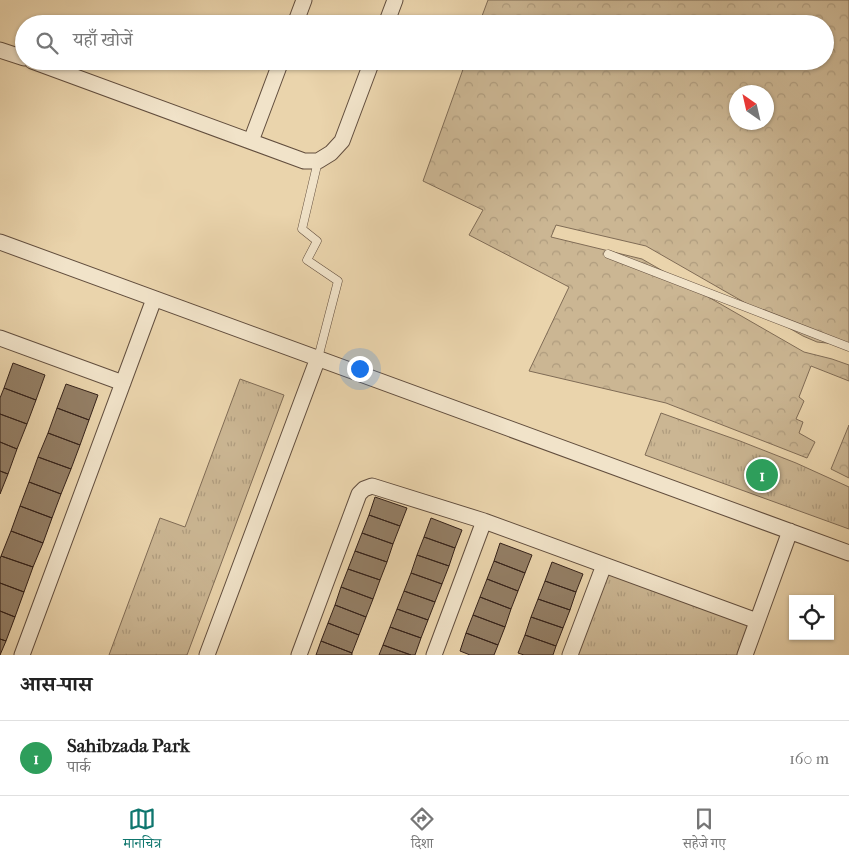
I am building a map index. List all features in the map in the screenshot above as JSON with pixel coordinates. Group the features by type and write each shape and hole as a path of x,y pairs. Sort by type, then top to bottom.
{"street":[{"path":"298,15 304,0"},
{"path":"389,15 394,0"},
{"path":"0,50 15,55"},
{"path":"56,70 304,162 318,162 331,154 342,141 369,70"},
{"path":"251,142 278,70"},
{"path":"0,242 849,553"},
{"path":"22,655 154,299"},
{"path":"1,342 123,383"},
{"path":"208,655 318,358"},
{"path":"299,655 359,494 364,489 372,486 484,520 758,621"},
{"path":"434,655 484,520"},
{"path":"745,655 790,531"},
{"path":"570,655 604,564"}],"lane":[{"path":"318,162 302,229 317,241 307,260 338,281 318,358"},
{"path":"608,254 849,347"}],"green space":[{"path":"488,0 849,0 849,349 836,344 817,342 803,336 646,246 556,225 551,237 642,259 804,352 849,365 849,381 811,366 799,397 804,401 796,419 803,422 799,433 815,442 807,458 666,403 529,371 569,287 469,235 483,210 423,181 463,70 834,70 834,15 482,15"},
{"path":"240,379 284,395 187,655 109,655 160,518 185,527"},
{"path":"661,413 796,463 849,487 849,529 645,455"},
{"path":"849,425 849,478 831,469"},
{"path":"604,565 757,621 745,655 570,655"}],"building":[{"path":"13,363 45,375 36,400 4,388"},
{"path":"66,384 98,395 89,420 57,408"},
{"path":"4,388 36,400 27,424 0,414 0,398"},
{"path":"57,408 89,420 80,445 48,433"},
{"path":"0,414 27,424 17,449 0,442"},
{"path":"48,433 80,445 71,469 38,457"},
{"path":"0,442 17,449 8,474 0,471"},
{"path":"38,457 71,469 61,494 29,482"},
{"path":"0,471 8,474 0,494"},
{"path":"29,482 61,494 52,518 20,506"},
{"path":"375,497 407,508 400,526 369,515"},
{"path":"20,506 52,518 43,543 11,531"},
{"path":"369,515 400,526 393,544 362,533"},
{"path":"431,518 462,530 455,548 424,537"},
{"path":"11,531 43,543 33,567 1,556"},
{"path":"362,533 393,544 387,562 355,551"},
{"path":"424,537 455,548 449,566 417,555"},
{"path":"500,543 532,555 525,573 494,561"},
{"path":"355,551 387,562 380,580 348,569"},
{"path":"417,555 449,566 442,584 411,573"},
{"path":"1,556 33,567 24,592 0,583"},
{"path":"494,561 525,573 518,591 487,579"},
{"path":"552,562 583,574 576,592 545,581"},
{"path":"348,569 380,580 373,599 341,587"},
{"path":"411,573 442,584 435,602 404,591"},
{"path":"487,579 518,591 511,609 480,597"},
{"path":"545,581 576,592 570,610 538,599"},
{"path":"0,583 24,592 15,617 0,611"},
{"path":"341,587 373,599 366,617 335,605"},
{"path":"404,591 435,602 428,620 397,609"},
{"path":"480,597 511,609 505,627 473,615"},
{"path":"538,599 570,610 563,628 531,617"},
{"path":"335,605 366,617 359,635 328,623"},
{"path":"397,609 428,620 421,638 390,627"},
{"path":"0,611 15,617 6,641 0,639"},
{"path":"473,615 505,627 498,645 466,633"},
{"path":"531,617 563,628 556,646 525,635"},
{"path":"328,623 359,635 352,653 321,641"},
{"path":"390,627 421,638 415,655 383,645"},
{"path":"466,633 498,645 494,655 470,655 460,651"},
{"path":"525,635 556,646 553,655 524,655 518,653"},
{"path":"0,639 6,641 0,655"},
{"path":"321,641 352,653 352,655 316,655"},
{"path":"383,645 411,655 379,655"}],"place":[{"name":"Sahibzada Park","path":"762,475"}]}
